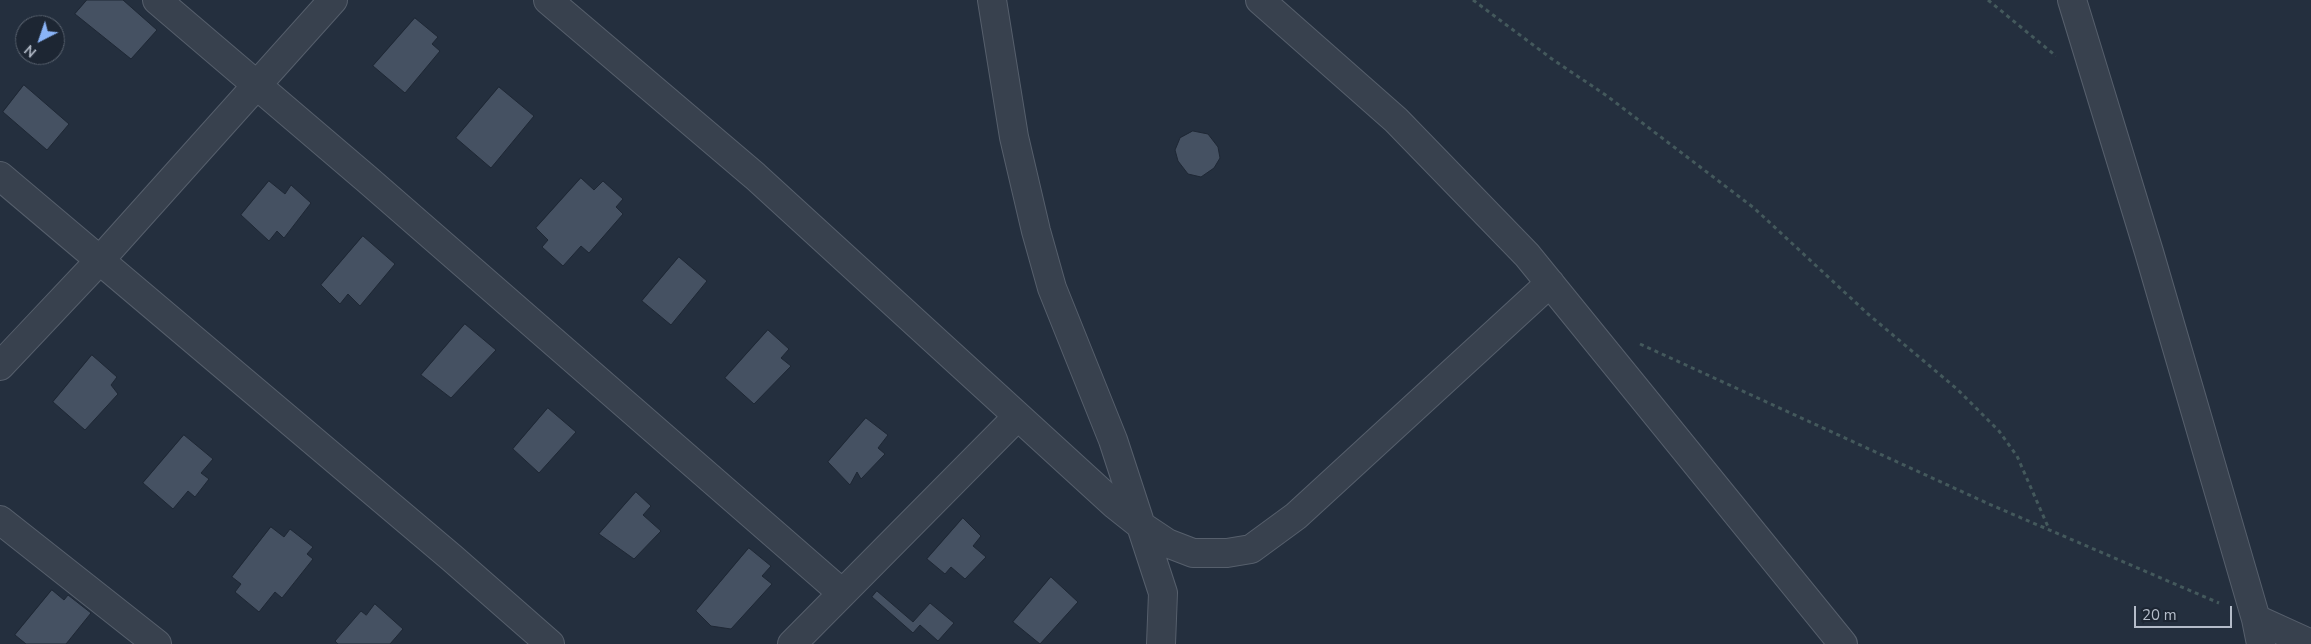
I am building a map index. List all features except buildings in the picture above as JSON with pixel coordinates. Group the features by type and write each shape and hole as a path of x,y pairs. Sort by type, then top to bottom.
{"street":[{"path":"157,0 842,593"},
{"path":"0,366 100,260 333,0"},
{"path":"548,0 755,176 1114,504 1167,543 1193,553 1227,553 1251,548 1296,516 1550,283"},
{"path":"992,0 1014,137 1049,278 1113,440 1143,527 1163,593 1161,644"},
{"path":"1260,0 1396,120 1527,254 1843,644"},
{"path":"2072,0 2149,252 2259,632 2311,644"},
{"path":"0,176 452,558 550,644"},
{"path":"792,644 1017,417"},
{"path":"0,520 157,644"}],"path":[{"path":"1473,0 1552,59 1607,96 1754,208 1868,314 1957,389 1999,431 2017,456 2049,529"},
{"path":"1988,0 2063,62"},
{"path":"1640,344 1988,504 2049,529 2259,632"}]}
